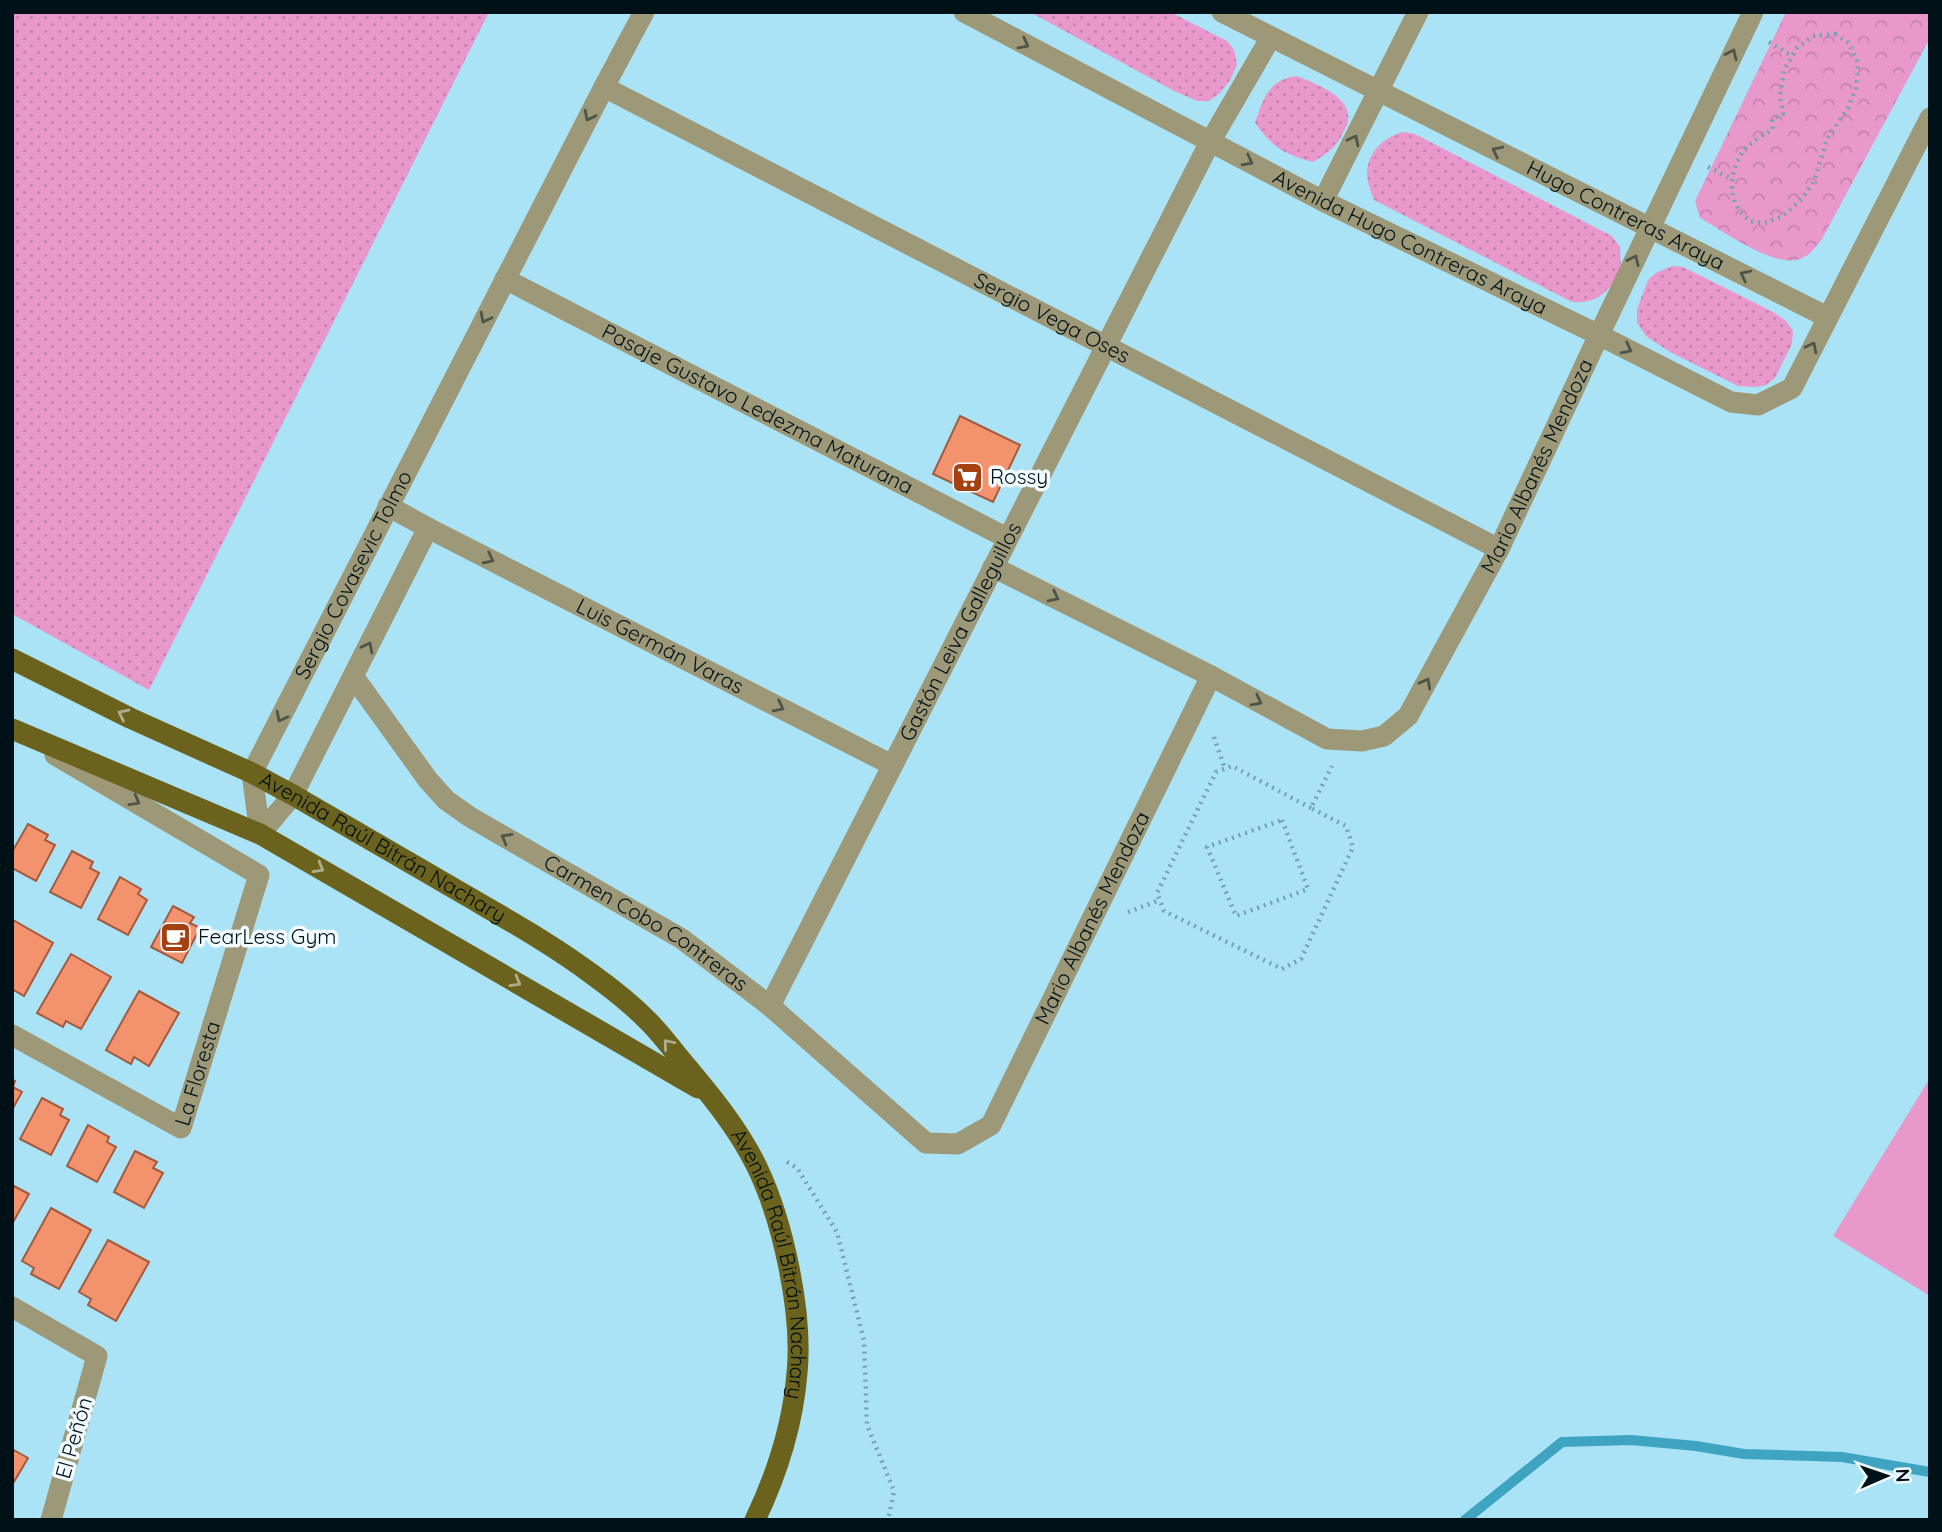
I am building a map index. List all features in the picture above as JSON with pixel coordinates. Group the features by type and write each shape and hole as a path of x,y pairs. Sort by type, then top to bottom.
{"main road":[{"name":"Avenida Raúl Bitrán Nachary","path":"12,659 293,795 540,938 593,975 646,1018 712,1096 736,1131 772,1204 785,1252 797,1322 798,1371 771,1486 755,1520"},
{"name":"Avenida Raúl Bitrán Nachary","path":"12,729 260,834 712,1096"}],"street":[{"name":"Sergio Covasevic Tolmo","path":"252,773 644,12"},
{"name":"Avenida Hugo Contreras Araya","path":"964,12 1323,201 1731,402 1758,405 1792,388 1827,317"},
{"name":"Hugo Contreras Araya","path":"1222,12 1827,317"},
{"path":"1323,201 1418,12"},
{"name":"Mario Albanés Mendoza","path":"993,567 1211,676 1327,739 1362,741 1384,736 1408,716 1499,549 1753,12"},
{"name":"Gastón Leiva Galleguillos","path":"769,1006 1210,142 1271,37"},
{"name":"Sergio Vega Oses","path":"604,87 1499,549"},
{"path":"1827,317 1930,118"},
{"name":"Pasaje Gustavo Ledezma Maturana","path":"505,279 1007,538"},
{"name":"Luis Germán Varas","path":"388,506 892,765"},
{"path":"260,834 293,795 428,528"},
{"name":"Carmen Cobo Contreras","path":"354,676 428,780 446,800 470,817 682,939 769,1006 926,1143 958,1144"},
{"name":"Mario Albanés Mendoza","path":"958,1144 991,1125 1211,676"},
{"name":"La Floresta","path":"12,729 259,875 181,1128 12,1035"},
{"path":"252,773 260,834"},
{"name":"El Peñón","path":"12,1307 97,1356 51,1520"}],"path":[{"path":"1835,34 1849,43 1858,63 1856,88 1848,108 1827,139 1814,181 1802,199 1781,218 1764,223 1749,221 1737,208 1732,193 1732,179 1736,164 1746,146 1773,129 1772,119 1783,114 1780,96 1784,70 1797,48 1813,36 1835,34"},
{"path":"1311,808 1345,740"},
{"path":"1232,766 1311,808 1346,826 1353,847 1301,959 1282,969 1164,911 1157,893 1216,772 1232,766"},
{"path":"1282,820 1308,889 1236,916 1207,847 1282,820"},
{"path":"777,1156 797,1168 837,1232 864,1341 867,1425 894,1490 888,1520"}],"green space":[{"path":"12,12 489,12 149,690 12,614"},
{"path":"1030,12 1170,12 1227,41 1234,50 1237,65 1229,82 1219,94 1209,101 1197,101"},
{"path":"1786,12 1930,12 1930,38 1822,239 1808,255 1796,260 1773,257 1734,238 1700,218 1695,201"},
{"path":"1297,76 1331,92 1348,112 1348,124 1335,146 1313,162 1280,149 1255,123 1268,92 1280,81"},
{"path":"1404,132 1415,134 1612,236 1620,247 1621,272 1595,299 1572,302 1374,200 1367,174 1370,159 1382,143"},
{"path":"1672,266 1683,267 1786,321 1793,331 1792,344 1775,378 1766,385 1738,386 1670,352 1646,336 1637,323 1637,309 1648,280"},
{"path":"1930,1078 1930,1296 1833,1236"}],"building":[{"path":"960,416 1020,445 993,502 933,474"},
{"path":"28,824 48,835 45,840 55,845 36,881 12,868 12,852"},
{"path":"72,851 93,862 90,868 99,873 81,908 50,892"},
{"path":"120,877 141,889 138,894 147,900 128,935 98,919"},
{"name":"FearLess Gym","path":"173,906 194,917 190,923 200,928 182,963 151,947"},
{"path":"13,920 53,943 24,996 12,989"},
{"path":"71,954 111,977 81,1029 66,1021 63,1027 37,1013"},
{"path":"139,991 179,1013 149,1066 134,1057 131,1064 106,1050"},
{"path":"12,1080 15,1081 13,1087 22,1092 12,1110"},
{"path":"42,1098 63,1109 60,1115 69,1120 51,1155 20,1139"},
{"path":"88,1125 109,1137 107,1142 116,1147 97,1182 67,1166"},
{"path":"135,1151 157,1162 153,1168 163,1173 144,1208 114,1192"},
{"path":"12,1185 29,1194 12,1224"},
{"path":"51,1208 91,1230 59,1289 31,1274 34,1268 22,1261"},
{"path":"108,1240 149,1262 116,1321 88,1305 91,1299 79,1292"},
{"path":"12,1449 28,1458 12,1485"}],"waterway":[{"path":"1465,1520 1562,1442 1631,1440 1744,1454 1842,1457 1930,1472"}],"place":[{"name":"Rossy","path":"967,477"},
{"name":"FearLess Gym","path":"175,937"}]}
